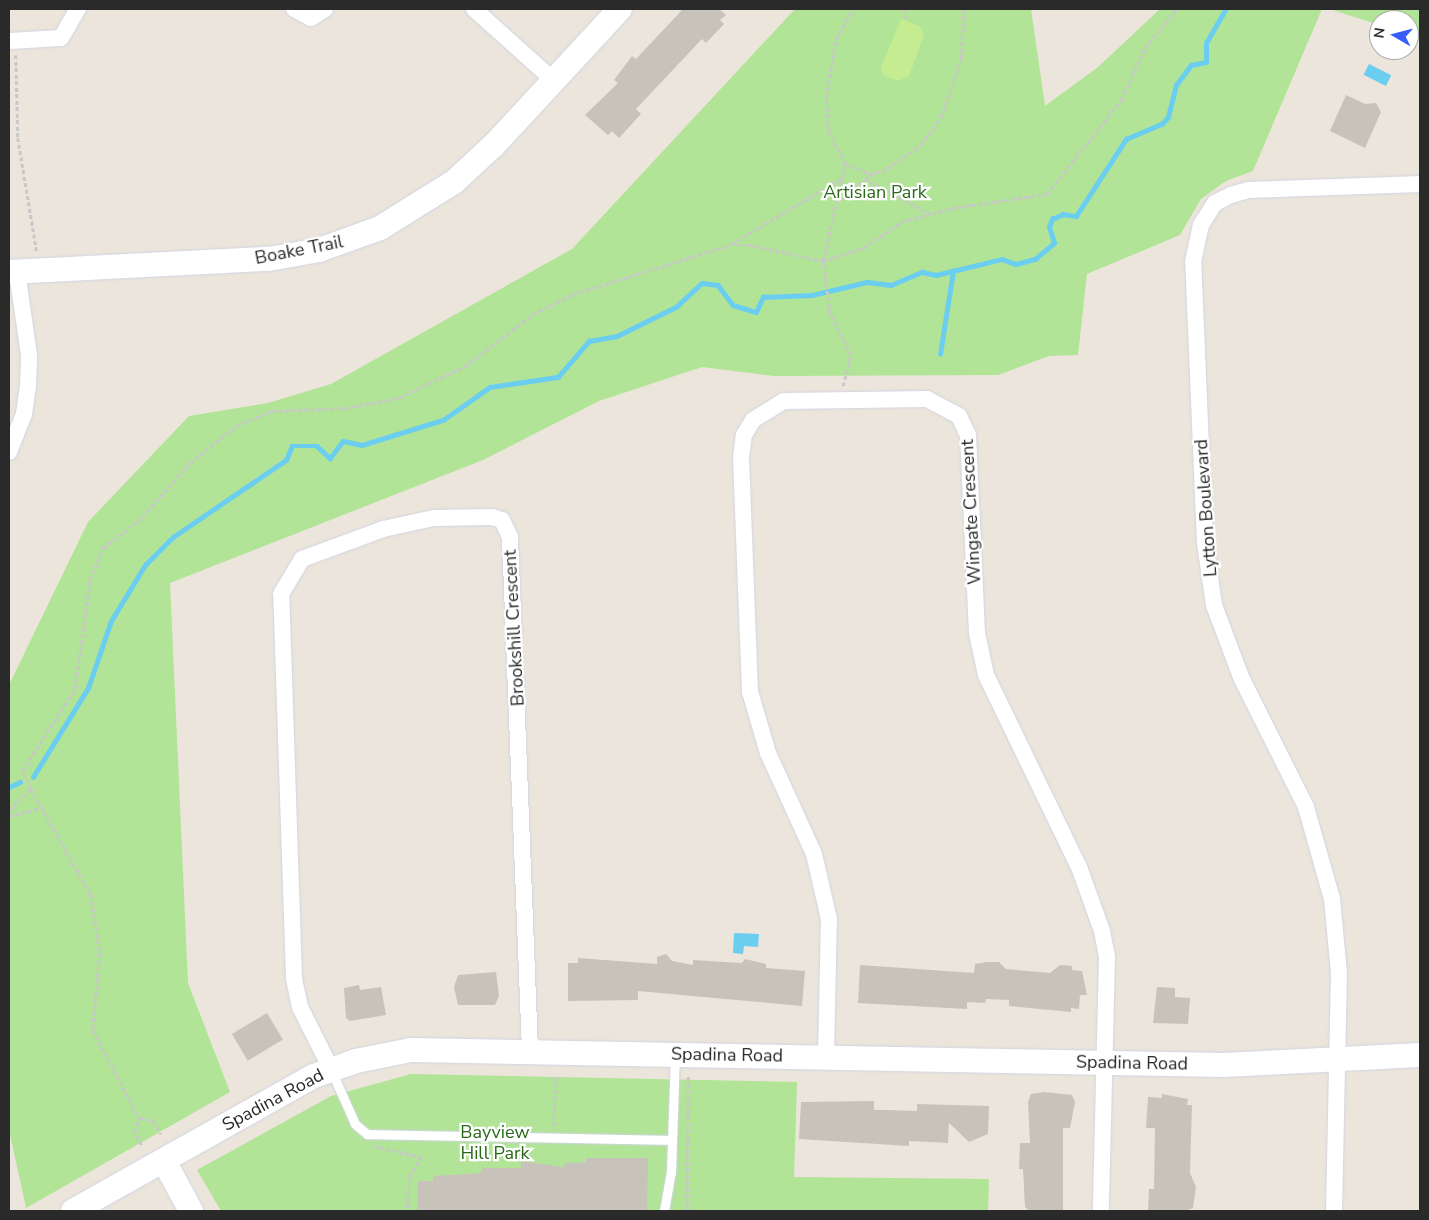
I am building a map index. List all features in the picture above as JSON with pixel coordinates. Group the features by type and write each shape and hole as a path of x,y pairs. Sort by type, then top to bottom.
{"street":[{"path":"13,41 61,38 78,9"},
{"path":"294,9 312,18 325,9"},
{"path":"474,9 553,80"},
{"name":"Boake Trail","path":"22,272 269,259 351,240 406,215 454,182 620,9"},
{"name":"Lytton Boulevard","path":"1334,1211 1339,973 1323,859 1306,807 1241,677 1213,597 1205,543 1193,262 1201,225 1215,204 1231,195 1249,190 1420,184"},
{"path":"9,452 24,414 28,387 29,355 22,272"},
{"name":"Wingate Crescent","path":"826,1057 829,919 814,854 768,753 750,692 741,458 749,428 770,406 839,400 927,399 959,416 968,435 977,633 986,675 1078,867 1102,930 1107,957 1101,1211"},
{"name":"Brookshill Crescent","path":"331,1070 300,1007 294,978 281,594 286,580 302,559 384,529 434,518 492,517 502,520 510,537 530,1050"},
{"name":"Spadina Road","path":"73,1211 331,1070 411,1050 530,1050 1103,1063 1338,1062 1420,1055"},
{"path":"164,1161 191,1211"}],"lane":[{"path":"664,1211 672,1140 675,1054"},
{"path":"331,1070 355,1124 367,1134 672,1140"}],"path":[{"path":"839,400 851,355 828,304 823,284 823,262 845,164 828,131 826,98 836,39 853,9"},
{"path":"905,9 906,18"},
{"path":"837,200 873,173 895,165 921,145 941,117 961,59 964,9"},
{"path":"729,244 750,244 823,262 863,248 902,222 930,214 1056,189 1121,100 1162,23 1177,9"},
{"path":"13,41 22,272"},
{"path":"845,164 873,173"},
{"path":"141,1145 135,1132 139,1118 93,1030 100,953 91,895 22,771 75,689 90,580 103,548 138,521 190,462 229,432 272,411 346,408 399,398 465,366 533,314 574,294 729,244 842,178"},
{"path":"865,179 930,214"},
{"path":"9,810 31,789"},
{"path":"9,816 42,808"},
{"path":"554,1074 555,1138"},
{"path":"687,1211 688,1075"},
{"path":"139,1118 154,1121 161,1134"},
{"path":"370,1145 422,1157 409,1178 408,1211"}],"green space":[{"name":"Artisian Park","path":"795,9 1031,9 1045,106 1098,67 1160,9 1322,9 1253,171 1226,181 1201,199 1180,235 1087,274 1078,355 1049,356 998,375 774,376 702,367 599,401 483,460 170,583 188,983 230,1092 26,1208 9,1130 9,685 88,522 189,416 268,403 331,384 572,249"},
{"path":"1330,9 1420,9 1420,38 1419,10 1369,10 1369,22"},
{"path":"901,19 920,26 924,35 909,76 898,81 883,75 881,68"},
{"name":"Bayview Hill Park","path":"411,1074 797,1082 794,1177 989,1179 988,1211 221,1211 197,1170 331,1096"}],"water":[{"path":"1369,64 1391,75 1386,86 1364,75"},
{"path":"734,933 759,934 758,947 744,946 743,954 733,953"}],"building":[{"path":"683,9 719,9 726,15 720,20 724,24 706,43 702,39 636,109 641,114 619,138 612,131 608,135 585,115 618,83 614,80 632,56 636,59"},
{"path":"1346,95 1365,104 1376,103 1381,112 1365,148 1330,131"},
{"path":"666,954 672,961 693,965 693,960 742,963 745,959 766,964 766,968 805,971 802,1006 638,991 638,1000 568,1001 568,963 578,963 578,958 657,964 657,957"},
{"path":"999,962 1006,969 1050,973 1060,965 1072,966 1072,970 1082,971 1087,995 1080,995 1079,1009 1071,1008 1071,1012 1009,1006 1009,1000 986,999 985,1003 967,1002 967,1009 858,1003 860,965 974,973 975,964"},
{"path":"496,972 499,996 495,1005 458,1005 454,987 458,975"},
{"path":"359,985 360,990 381,987 386,1015 350,1021 346,1018 344,988"},
{"path":"1157,987 1175,988 1175,997 1190,998 1188,1024 1153,1023"},
{"path":"267,1013 283,1040 248,1061 232,1034"},
{"path":"1044,1092 1072,1095 1075,1102 1070,1128 1063,1128 1063,1211 1030,1211 1025,1207 1023,1169 1019,1169 1020,1143 1030,1143 1028,1102 1031,1094"},
{"path":"1162,1094 1188,1099 1187,1105 1192,1105 1190,1173 1196,1187 1193,1208 1184,1211 1148,1211 1149,1189 1154,1189 1155,1128 1146,1128 1148,1097 1162,1098"},
{"path":"874,1101 874,1110 917,1111 917,1104 989,1106 988,1134 969,1142 949,1123 948,1143 909,1141 909,1146 799,1139 801,1102"},
{"path":"586,1158 648,1158 647,1211 417,1211 418,1181 433,1181 433,1176 481,1173 482,1168 521,1168 521,1161 564,1167 565,1163 586,1162"}],"waterway":[{"path":"33,777 88,688 111,621 145,565 173,537 286,460 292,446 317,446 330,458 343,441 362,445 443,420 490,387 558,377 589,341 617,336 676,307 702,283 718,285 733,305 756,312 763,297 812,295 867,282 891,285 922,272 936,275 1002,259 1016,264 1035,259 1054,243 1049,227 1052,219 1063,214 1076,216 1126,139 1162,124 1168,117 1176,85 1191,65 1206,62 1206,43 1226,9"},
{"path":"940,354 953,271"},
{"path":"9,787 20,782"}]}
